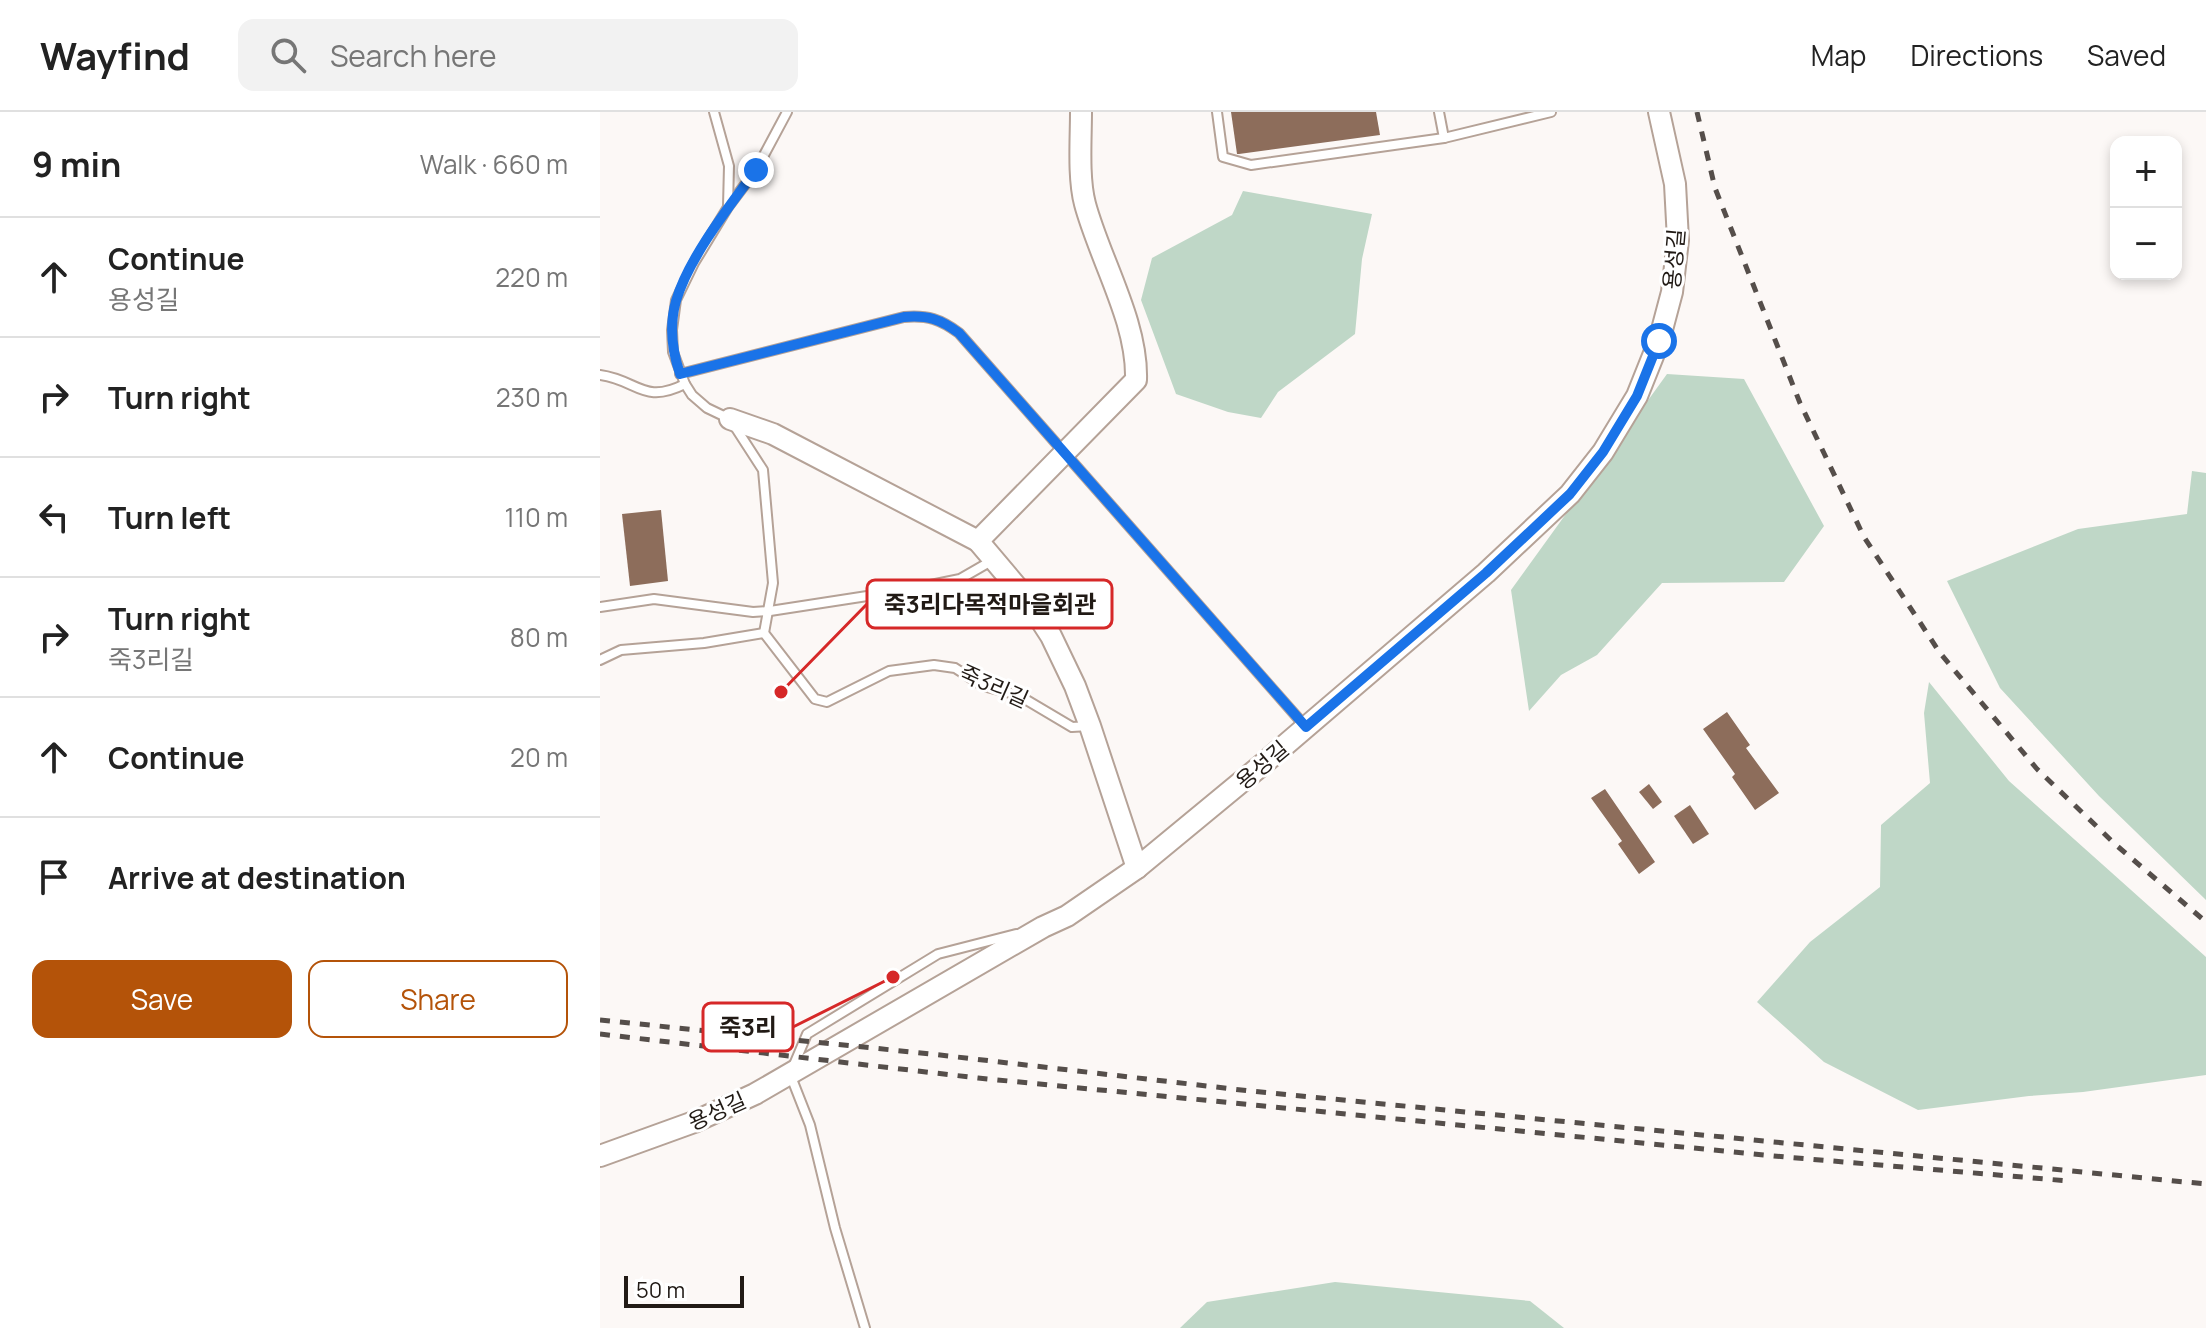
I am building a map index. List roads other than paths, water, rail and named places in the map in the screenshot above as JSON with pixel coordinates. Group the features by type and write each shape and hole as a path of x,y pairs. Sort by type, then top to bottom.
{"street":[{"path":"978,541 1136,380 1136,360 1125,318 1083,201 1081,112"},
{"name":"용성길","path":"600,1156 694,1122 790,1074 1067,916 1137,868 1306,727 1486,573 1570,494 1603,452 1637,396 1659,341 1672,292 1678,240 1675,184 1659,112"},
{"path":"730,419 773,434 978,541 1027,599 1051,636 1090,726 1137,868"}],"lane":[{"path":"714,112 729,166 728,207"},
{"path":"600,660 621,650 704,643 764,633 770,611 773,570 763,470 730,419 707,408 692,395 680,374 673,352 672,330 676,300 694,263 728,207 756,170 787,112"},
{"path":"1217,112 1223,157 1251,165 1444,138 1551,112"},
{"path":"1439,112 1444,138"},
{"path":"680,374 904,317 927,315 942,321 959,333 1066,452 1306,727"},
{"path":"600,375 622,379 646,393 661,393 685,384"},
{"path":"600,607 654,599 753,612 770,611 960,579 994,559"},
{"name":"죽3리길","path":"764,633 815,699 827,702 889,671 934,665 955,668 983,686 1018,695 1072,727 1090,726"},
{"path":"865,1328 835,1228 810,1125 790,1074 807,1034 938,954 1043,927"}],"railway":[{"path":"1697,112 1715,188 1800,403 1864,537 1940,653 2037,769 2116,845 2206,922"},
{"path":"600,1020 1250,1091 2206,1184"},
{"path":"600,1034 978,1078 1785,1157 2069,1181"}],"place":[{"name":"죽3리다목적마을회관","path":"781,692"},
{"name":"죽3리","path":"893,977"}]}
